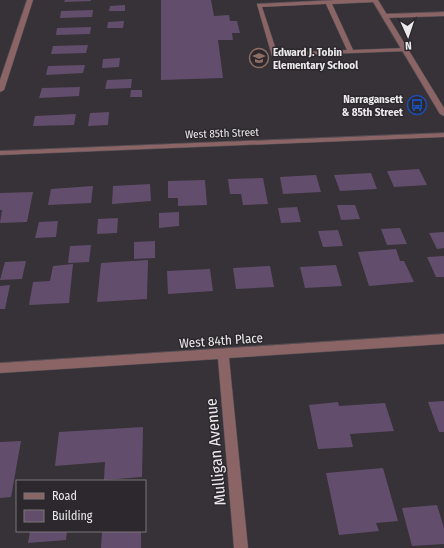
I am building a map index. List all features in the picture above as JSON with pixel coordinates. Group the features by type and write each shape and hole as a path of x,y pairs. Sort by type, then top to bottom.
{"street":[{"path":"0,90 30,0"},
{"path":"405,50 274,55 259,5 375,0 444,114"},
{"path":"328,2 351,52"},
{"path":"384,16 444,14"},
{"name":"West 85th Street","path":"0,153 444,135"},
{"name":"West 84th Place","path":"0,368 444,339"},
{"name":"Mulligan Avenue","path":"223,354 241,548"}],"building":[{"path":"65,0 91,0 91,1 64,2"},
{"path":"161,0 211,0 214,16 229,15 230,21 237,21 240,33 232,33 233,40 218,40 223,78 161,80"},
{"path":"125,5 125,11 109,11 110,6"},
{"path":"93,10 92,17 60,18 61,11"},
{"path":"124,21 123,28 107,28 108,22"},
{"path":"91,27 90,34 56,35 57,28"},
{"path":"88,45 86,53 51,54 53,46"},
{"path":"120,58 119,67 102,68 103,59"},
{"path":"85,65 83,73 46,75 48,66"},
{"path":"132,79 131,88 105,89 107,80"},
{"path":"80,87 79,96 39,98 42,88"},
{"path":"131,90 142,90 142,97 130,97"},
{"path":"109,112 108,125 88,126 90,113"},
{"path":"76,114 74,125 33,126 35,116"},
{"path":"419,169 427,185 394,187 387,171"},
{"path":"371,173 377,189 340,191 334,175"},
{"path":"316,175 321,192 283,194 280,177"},
{"path":"263,178 268,204 243,205 241,194 230,194 228,179"},
{"path":"205,180 207,205 178,206 178,198 168,198 168,181"},
{"path":"150,184 151,201 112,204 113,186"},
{"path":"93,186 91,203 48,205 51,189"},
{"path":"33,192 27,222 0,223 2,210 0,210 0,193"},
{"path":"337,205 355,205 360,219 341,220"},
{"path":"297,207 301,222 281,223 278,208"},
{"path":"179,212 179,226 159,228 159,213"},
{"path":"118,218 117,233 97,234 98,219"},
{"path":"58,221 56,237 35,238 39,222"},
{"path":"400,228 407,244 387,245 381,229"},
{"path":"338,230 343,246 323,247 318,231"},
{"path":"444,232 444,248 437,249 429,233"},
{"path":"155,241 155,258 134,259 134,242"},
{"path":"91,245 89,262 68,263 70,246"},
{"path":"396,249 400,261 404,261 414,282 369,286 358,252"},
{"path":"444,256 444,277 436,277 427,257"},
{"path":"148,260 147,299 97,302 101,263"},
{"path":"26,261 22,279 0,280 5,262"},
{"path":"73,264 69,303 29,305 33,282 50,281 53,266"},
{"path":"336,265 342,286 305,288 300,267"},
{"path":"270,266 274,287 236,289 233,268"},
{"path":"210,269 213,291 168,294 167,271"},
{"path":"10,285 5,309 0,309 0,286"},
{"path":"444,401 444,432 439,432 428,402"},
{"path":"338,402 339,406 385,403 394,431 350,434 353,447 318,449 309,405"},
{"path":"143,427 142,477 104,480 105,462 55,466 59,432"},
{"path":"21,441 11,497 0,498 0,442"},
{"path":"383,468 398,521 376,523 379,531 339,535 326,473"},
{"path":"437,505 444,528 444,544 412,546 402,508"},
{"path":"30,532 67,532 66,540 28,543"},
{"path":"102,532 141,532 141,548 101,548"}],"place":[{"name":"Edward J. Tobin Elementary School","path":"259,58"},
{"name":"Narragansett & 85th Street","path":"417,105"}]}
